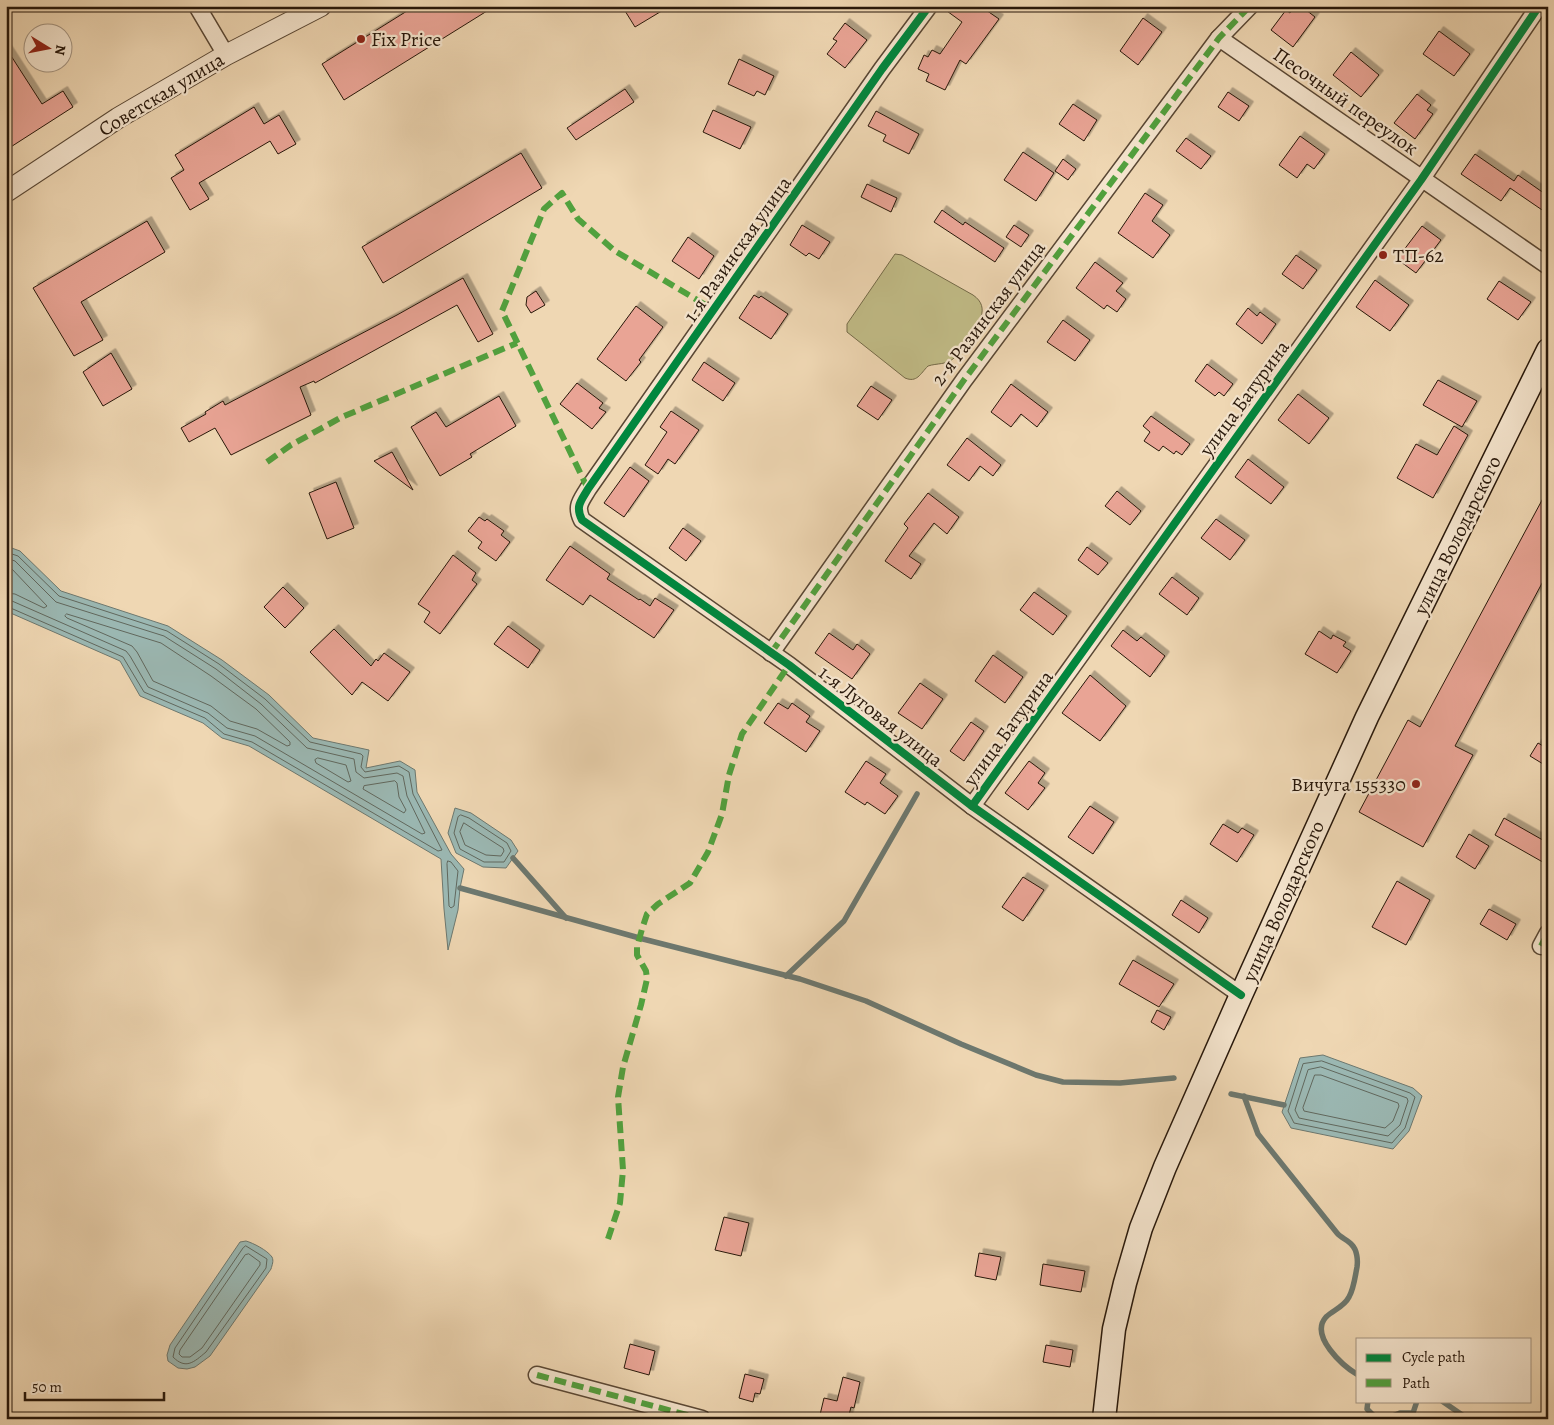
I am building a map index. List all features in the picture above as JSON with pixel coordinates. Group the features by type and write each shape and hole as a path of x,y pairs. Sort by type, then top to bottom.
{"main road":[{"name":"улица Володарского","path":"1104,1419 1114,1329 1125,1282 1141,1228 1165,1167 1367,717 1548,350"}],"street":[{"path":"197,6 226,55"},
{"name":"Советская улица","path":"6,192 118,118 226,55 321,6"},
{"name":"1-я Разинская улица","path":"578,512 579,504 588,489 882,69 929,6"},
{"name":"2-я Разинская улица","path":"771,653 964,380 1219,38 1250,6"},
{"name":"улица Батурина","path":"972,806 1421,180 1539,6"},
{"name":"Песочный переулок","path":"1219,38 1421,180 1548,266"},
{"name":"1-я Луговая улица","path":"578,512 582,520 789,665 972,806 1241,995"},
{"path":"537,1375 702,1419"}],"shaded area":[{"path":"895,254 902,255 973,295 982,305 979,322 958,354 948,362 928,366 915,379 905,378 847,332 847,324"}],"water":[{"path":"6,546 20,551 61,591 168,626 222,660 269,695 313,738 369,750 366,768 400,761 415,770 417,792 451,854 464,869 458,910 448,950 441,859 249,746 222,738 203,723 140,696 120,661 6,611"},
{"path":"455,808 471,813 511,840 518,851 506,868 483,867 456,853 448,833"},
{"path":"1323,1055 1413,1088 1422,1096 1409,1131 1393,1149 1291,1128 1282,1112 1300,1058"},
{"path":"246,1241 270,1254 273,1260 271,1269 210,1356 195,1367 187,1369 178,1368 168,1361 167,1355 170,1345 240,1242"}],"building":[{"path":"415,6 495,6 344,100 322,64"},
{"path":"622,6 670,6 635,27"},
{"path":"940,6 980,6 999,19 966,64 960,60 945,90 926,81 929,74 918,69 924,55 928,57 932,50 940,54 962,22"},
{"path":"1295,6 1301,6 1315,17 1293,47 1271,30 1286,10 1290,13"},
{"path":"1143,18 1162,32 1138,65 1120,51"},
{"path":"845,23 867,40 845,68 827,54 837,41 833,39"},
{"path":"1439,31 1470,54 1454,76 1423,54"},
{"path":"6,48 42,104 63,91 73,107 6,150"},
{"path":"1351,52 1379,75 1361,97 1333,75"},
{"path":"739,59 774,76 765,95 757,91 754,96 728,84"},
{"path":"625,89 634,102 576,140 567,128"},
{"path":"1228,92 1249,106 1239,121 1218,107"},
{"path":"1417,94 1431,105 1427,110 1433,114 1415,139 1394,123"},
{"path":"1073,104 1097,120 1084,141 1059,124"},
{"path":"254,107 264,124 279,115 296,144 278,154 270,141 199,183 209,199 190,210 171,178 184,170 175,155"},
{"path":"713,110 751,127 740,149 703,132"},
{"path":"876,111 919,134 909,154 883,141 886,135 868,126"},
{"path":"1300,136 1325,154 1314,169 1307,164 1297,178 1279,165"},
{"path":"1186,138 1211,156 1201,169 1176,151"},
{"path":"1023,152 1054,173 1036,201 1004,180"},
{"path":"521,153 542,188 383,283 362,247"},
{"path":"1475,154 1514,181 1518,175 1548,196 1548,214 1510,188 1501,201 1461,174"},
{"path":"1063,159 1076,169 1068,180 1055,171"},
{"path":"867,184 897,198 891,212 861,197"},
{"path":"1145,193 1163,205 1152,221 1170,235 1153,258 1118,233"},
{"path":"942,210 963,225 965,222 1004,248 995,262 934,222"},
{"path":"147,221 165,252 81,302 103,340 74,356 33,288"},
{"path":"802,225 830,242 819,259 809,253 806,256 790,245"},
{"path":"1014,225 1029,235 1021,247 1006,237"},
{"path":"1422,226 1441,240 1416,273 1397,259"},
{"path":"688,237 714,256 699,279 672,261"},
{"path":"1296,255 1317,270 1303,289 1282,274"},
{"path":"1095,262 1123,283 1116,291 1126,299 1117,312 1107,305 1104,309 1076,288"},
{"path":"463,278 493,334 478,342 457,305 315,383 314,381 300,387 311,415 231,455 215,428 189,442 181,428 206,414 205,412 223,401 225,405 397,315"},
{"path":"1375,280 1409,305 1390,331 1356,307"},
{"path":"1499,281 1531,302 1518,320 1487,299"},
{"path":"536,291 545,305 531,313 526,305 527,297"},
{"path":"754,295 759,298 761,296 788,314 771,339 739,318"},
{"path":"636,306 663,327 639,360 641,362 626,381 597,359"},
{"path":"1248,308 1257,316 1260,312 1276,324 1262,344 1236,324"},
{"path":"1063,320 1090,340 1075,361 1047,342"},
{"path":"111,353 132,389 103,406 83,372"},
{"path":"704,362 735,383 723,401 692,380"},
{"path":"1207,364 1233,384 1224,396 1219,392 1215,396 1195,381"},
{"path":"1438,380 1477,401 1462,427 1423,405"},
{"path":"577,383 603,403 599,408 606,412 592,429 560,404"},
{"path":"1011,384 1048,412 1037,427 1021,414 1011,427 991,412"},
{"path":"871,386 892,400 878,420 857,406"},
{"path":"1298,394 1329,418 1309,444 1278,420"},
{"path":"499,396 516,426 470,454 472,457 440,476 411,427 436,412 446,427"},
{"path":"671,411 699,430 675,464 668,459 658,474 645,465 667,432 660,427"},
{"path":"1151,416 1190,444 1182,455 1176,451 1174,454 1163,446 1159,451 1144,441 1150,432 1143,426"},
{"path":"1454,426 1468,435 1433,498 1397,478 1416,444 1437,455"},
{"path":"967,438 1001,465 993,476 980,466 969,481 947,465"},
{"path":"392,452 413,490 374,461"},
{"path":"1248,459 1284,487 1271,504 1235,477"},
{"path":"630,467 649,481 624,517 604,503"},
{"path":"336,482 354,528 327,539 309,493"},
{"path":"1548,489 1548,572 1455,746 1473,755 1423,847 1359,812 1408,720 1420,727"},
{"path":"1117,491 1141,511 1130,525 1105,506"},
{"path":"928,493 959,517 947,534 934,523 909,556 921,564 911,579 885,561 908,528 904,524"},
{"path":"479,517 485,521 487,519 504,531 501,535 510,542 496,561 478,548 482,542 468,531"},
{"path":"1216,519 1245,540 1230,560 1201,538"},
{"path":"683,528 701,541 686,561 669,548"},
{"path":"570,546 610,574 607,579 639,600 650,606 655,598 674,610 654,638 590,595 583,605 546,580"},
{"path":"1087,547 1108,563 1098,575 1078,560"},
{"path":"453,555 476,573 472,580 477,584 440,634 424,622 430,612 418,604"},
{"path":"1172,577 1199,598 1187,615 1159,594"},
{"path":"283,587 304,608 285,628 264,607"},
{"path":"1034,592 1067,616 1053,635 1020,610"},
{"path":"508,626 540,650 528,668 494,644"},
{"path":"334,629 371,666 384,653 410,672 388,701 362,682 352,695 310,652"},
{"path":"1123,630 1137,641 1141,637 1165,656 1150,677 1111,646"},
{"path":"1319,631 1331,639 1333,635 1346,642 1343,646 1351,651 1337,673 1305,654"},
{"path":"829,633 853,650 857,644 870,654 852,679 815,653"},
{"path":"993,655 1023,677 1005,703 975,681"},
{"path":"1090,675 1126,706 1100,741 1062,713"},
{"path":"920,683 943,699 922,729 898,713"},
{"path":"778,703 788,709 792,703 810,716 806,722 820,731 806,752 764,723"},
{"path":"971,722 984,731 964,761 950,751"},
{"path":"1538,743 1548,749 1548,767 1530,756"},
{"path":"866,761 886,774 880,783 898,796 885,814 867,802 865,805 845,792"},
{"path":"1029,761 1045,773 1038,783 1045,788 1028,810 1005,793"},
{"path":"1090,806 1114,822 1093,854 1068,837"},
{"path":"1504,818 1548,843 1548,865 1495,835"},
{"path":"1223,824 1238,833 1242,828 1254,835 1237,862 1210,844"},
{"path":"1469,834 1489,846 1475,869 1456,857"},
{"path":"1023,877 1044,890 1023,921 1002,907"},
{"path":"1397,881 1430,900 1406,945 1372,927"},
{"path":"1181,900 1208,918 1199,933 1172,915"},
{"path":"1489,909 1516,924 1507,940 1480,924"},
{"path":"1133,960 1174,984 1159,1007 1119,984"},
{"path":"1157,1010 1171,1017 1164,1030 1151,1022"},
{"path":"724,1217 749,1223 741,1256 715,1250"},
{"path":"979,1253 1001,1257 996,1280 975,1276"},
{"path":"1043,1264 1085,1271 1081,1292 1040,1285"},
{"path":"630,1344 655,1351 649,1375 624,1368"},
{"path":"1046,1345 1073,1350 1070,1367 1043,1362"},
{"path":"745,1374 764,1379 760,1394 755,1393 753,1402 739,1398"},
{"path":"843,1377 860,1382 854,1408 851,1407 848,1419 819,1419 824,1398 837,1401"}],"waterway":[{"path":"786,976 844,921 917,794"},
{"path":"513,858 566,918"},
{"path":"460,888 643,939 800,979 866,1001 961,1044 1036,1075 1063,1082 1120,1083 1174,1078"},
{"path":"1231,1094 1284,1105"},
{"path":"1244,1096 1258,1134 1337,1233 1354,1247 1357,1255 1357,1264 1351,1294 1344,1303 1326,1317 1322,1325 1322,1333 1330,1350 1344,1365 1356,1374"},
{"path":"1368,1402 1367,1409 1380,1419"},
{"path":"1385,1419 1400,1413 1413,1413 1417,1402"},
{"path":"1443,1402 1468,1419"}],"marked path":[{"path":"771,653 964,380 1219,38 1250,6"},
{"path":"588,489 502,311 544,209 562,193 578,219 615,251 714,310"},
{"path":"267,462 291,445 342,417 517,343"},
{"path":"608,1239 620,1203 623,1170 618,1097 623,1067 647,979 646,971 637,955 637,947 642,929 647,914 658,904 690,883 708,852 722,814 729,775 742,734 789,665"},
{"path":"1541,946 1548,933"},
{"path":"537,1375 702,1419"}],"cycle path":[{"path":"929,6 882,69 588,489 581,500 579,507 580,515 582,520 789,665 972,806 1241,995"},
{"path":"972,806 1421,180 1539,6"}],"place":[{"name":"Fix Price","path":"361,39"},
{"name":"ТП-62","path":"1383,255"},
{"name":"Вичуга 155330","path":"1416,784"}]}
